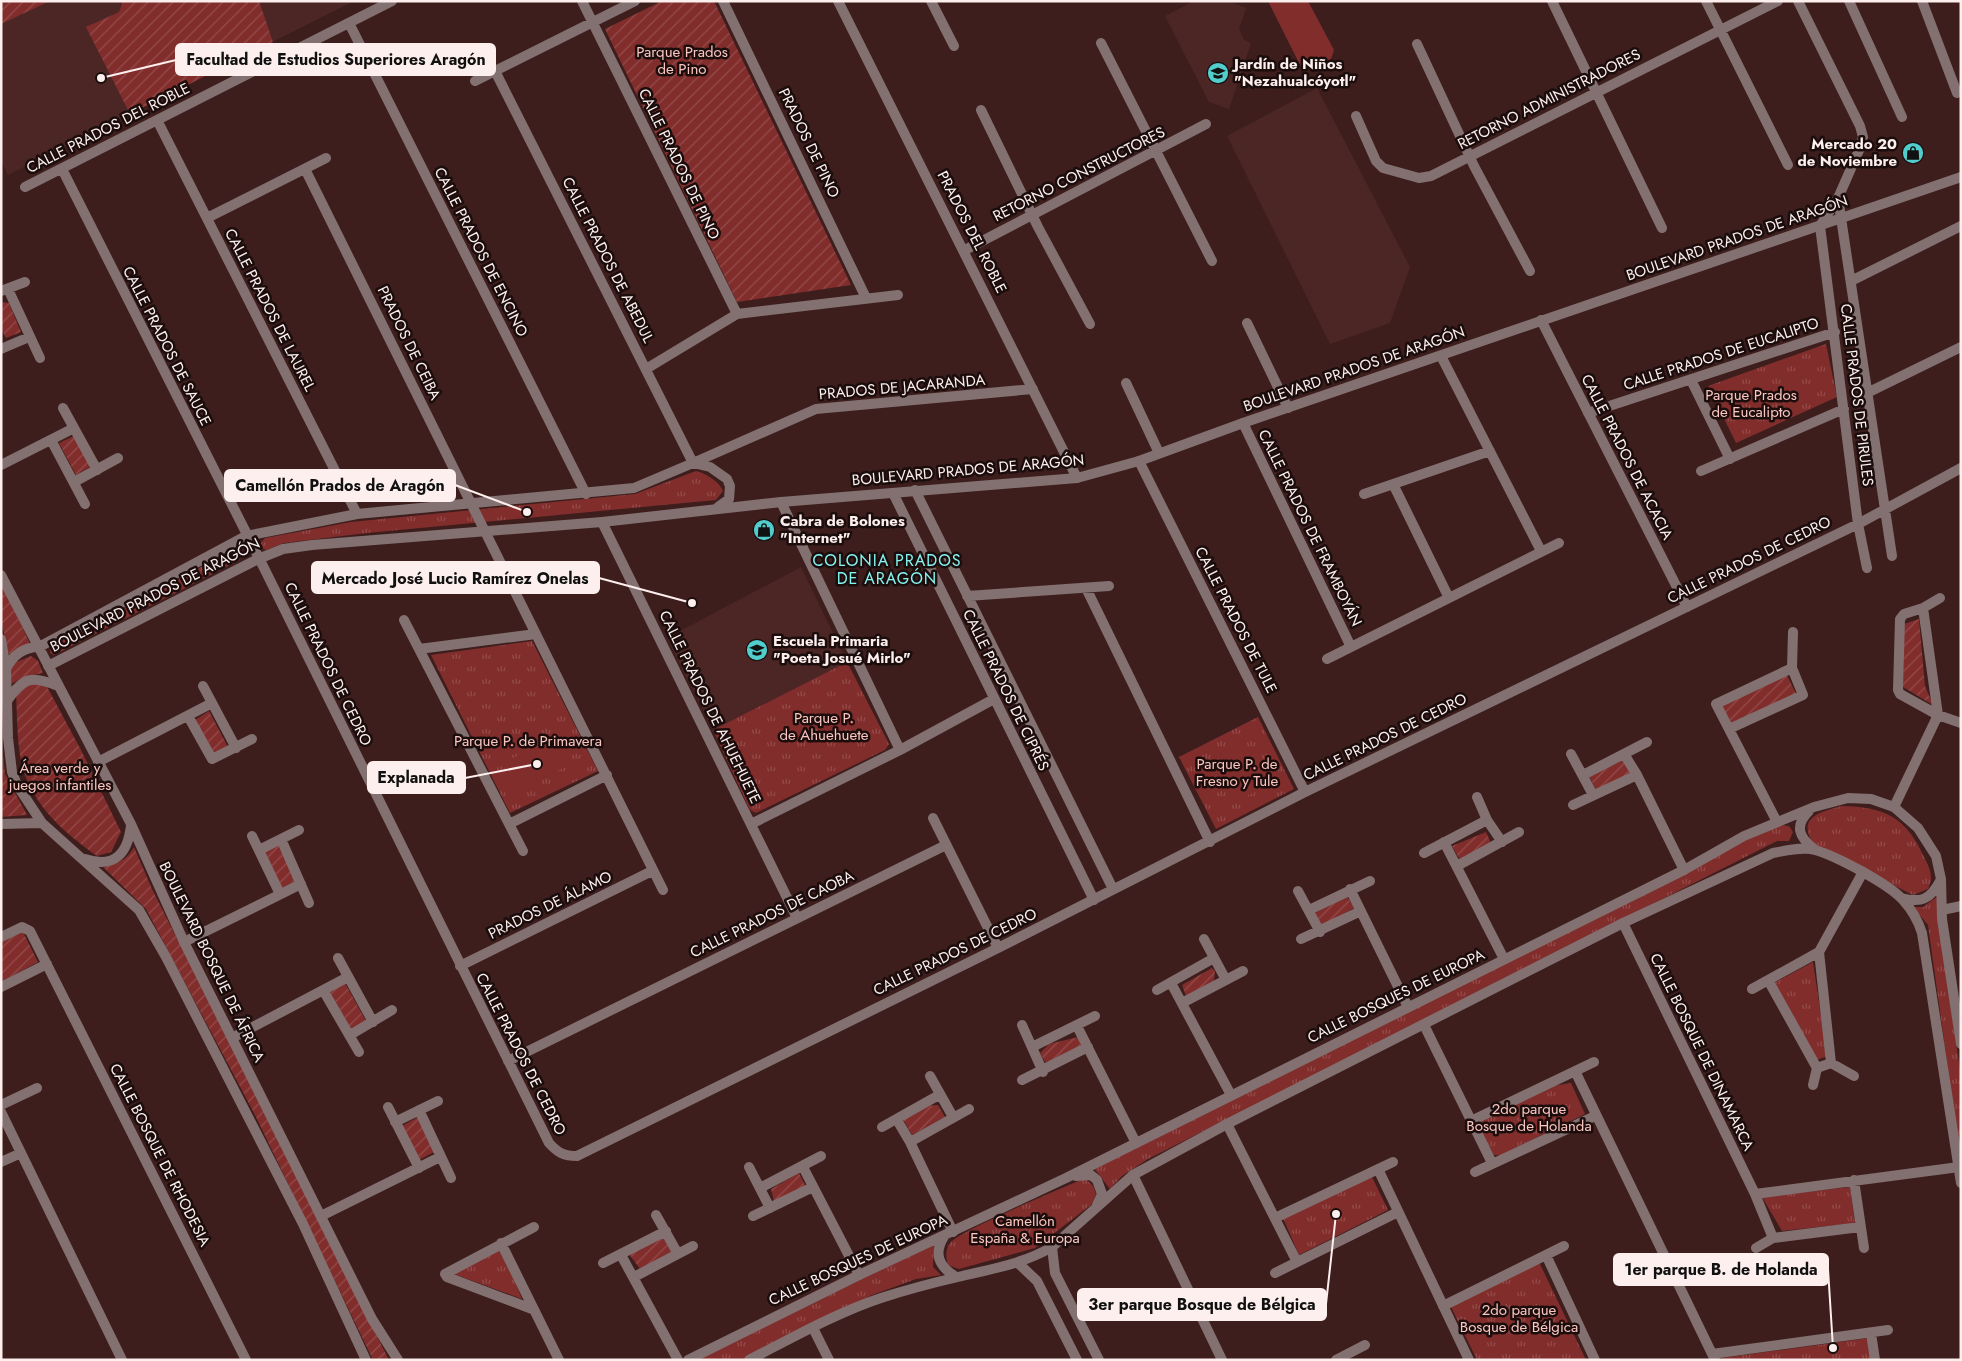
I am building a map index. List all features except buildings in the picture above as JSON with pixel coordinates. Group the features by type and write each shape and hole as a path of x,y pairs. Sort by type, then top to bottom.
{"street":[{"name":"CALLE PRADOS DEL ROBLE","path":"25,187 392,1"},
{"name":"CALLE PRADOS DE PINO","path":"582,1 737,314"},
{"path":"475,81 634,1"},
{"name":"PRADOS DE PINO","path":"723,1 866,298"},
{"name":"PRADOS DEL ROBLE","path":"838,1 965,250 1078,478"},
{"path":"931,1 954,46"},
{"path":"1552,1 1662,228"},
{"path":"1706,1 1788,165"},
{"name":"RETORNO ADMINISTRADORES","path":"1356,116 1376,160 1383,168 1419,178 1431,176 1778,1"},
{"path":"1798,1 1860,126 1863,136 1838,198 1820,226"},
{"path":"1849,1 1902,117"},
{"path":"1922,1 1957,93"},
{"name":"CALLE PRADOS DE ENCINO","path":"349,23 586,494"},
{"path":"1101,43 1158,150 1212,261"},
{"path":"1417,44 1469,157 1530,271"},
{"name":"CALLE PRADOS DE ABEDUL","path":"495,71 694,463"},
{"path":"980,110 1032,215 1090,324"},
{"name":"CALLE PRADOS DE LAUREL","path":"157,120 357,514"},
{"name":"RETORNO CONSTRUCTORES","path":"965,250 1206,124"},
{"path":"207,218 326,158"},
{"name":"CALLE PRADOS DE SAUCE","path":"62,169 258,559"},
{"name":"PRADOS DE CEIBA","path":"305,169 484,531 607,774 662,890"},
{"name":"BOULEVARD PRADOS DE ARAGÓN","path":"48,666 258,559 283,549 312,545 602,522 712,509 915,490 1078,478 1139,461 1541,320 1961,177"},
{"name":"CALLE PRADOS DE PIRULES","path":"1838,198 1852,280 1892,556"},
{"name":"CALLE PRADOS DE PIRULES","path":"1820,226 1858,524 1867,568"},
{"path":"1852,280 1961,226"},
{"path":"25,282 5,290 40,358"},
{"path":"646,369 737,314 898,295"},
{"name":"CALLE PRADOS DE ACACIA","path":"1541,320 1687,608"},
{"path":"1247,323 1288,408"},
{"name":"CALLE PRADOS DE EUCALIPTO","path":"1588,413 1835,332"},
{"path":"3,345 29,336"},
{"path":"1867,393 1961,347"},
{"path":"1441,356 1541,551"},
{"path":"1691,380 1730,459"},
{"path":"1126,383 1159,453"},
{"name":"PRADOS DE JACARANDA","path":"694,463 816,409 1033,389"},
{"path":"63,408 97,470"},
{"path":"1701,471 1844,409"},
{"name":"CALLE PRADOS DE FRAMBOYÁN","path":"1243,423 1351,647"},
{"path":"1,465 74,428"},
{"path":"51,440 85,504"},
{"path":"1364,494 1490,451"},
{"path":"74,482 118,458"},
{"name":"CALLE PRADOS DE TULE","path":"1139,461 1305,792"},
{"path":"694,463 710,467 722,474 730,486 729,499 724,505 712,509"},
{"name":"BOULEVARD PRADOS DE ARAGÓN","path":"6,669 19,653 32,648 39,648 246,536 357,514 634,488 694,463"},
{"name":"CALLE PRADOS DE CEDRO","path":"258,559 549,1144 557,1152 567,1156 578,1156 1210,842 1305,792 1858,524 1961,468"},
{"path":"1393,484 1449,598"},
{"name":"CALLE PRADOS DE CIPRÉS","path":"915,490 1113,889"},
{"name":"CALLE PRADOS DE CIPRÉS","path":"893,492 1094,900"},
{"path":"781,502 900,750"},
{"name":"CALLE PRADOS DE AHUEHUETE","path":"602,522 796,918"},
{"name":"CALLE PRADOS DE FRAMBOYÁN","path":"1327,659 1559,543"},
{"name":"BOULEVARD BOSQUE DE ÁFRICA","path":"1,576 131,824 184,942 372,1319 398,1360"},
{"path":"967,596 1109,586"},
{"path":"1086,588 1210,842"},
{"path":"1940,598 1923,608 1904,614 1900,619 1898,690 1900,694 1938,715 1960,722"},
{"path":"1894,807 1897,796 1938,715 1923,608"},
{"path":"404,620 523,851"},
{"path":"1729,729 1803,695 1792,668 1792,632"},
{"path":"419,649 536,634"},
{"path":"1,639 6,669 5,741 17,785 42,823 138,908 166,957 303,1224 366,1360"},
{"path":"1777,822 1717,708 1717,702 1792,668"},
{"path":"7,701 18,686 31,679 39,679 58,686"},
{"path":"203,686 236,748"},
{"name":"CALLE PRADOS DE AHUEHUETE","path":"751,824 900,750 994,699"},
{"path":"98,762 212,703"},
{"path":"188,716 212,759 252,739"},
{"path":"1583,775 1647,742"},
{"path":"1571,754 1593,795"},
{"path":"1624,754 1637,775 1684,870"},
{"path":"510,824 607,774"},
{"path":"1573,805 1637,775"},
{"path":"1477,796 1487,820 1502,842"},
{"name":"CALLE BOSQUES DE EUROPA","path":"688,1360 859,1275 1066,1178 1684,870 1744,836 1814,807 1848,798 1871,799 1894,807 1906,815 1928,841 1936,856 1941,879 1942,910 1959,1015 1961,1044"},
{"path":"1814,807 1802,818 1799,826 1799,834 1804,842 1814,849 1863,872 1901,898 1915,915 1922,933 1961,1183"},
{"path":"933,818 998,948"},
{"path":"1424,853 1487,820"},
{"path":"1,824 42,823"},
{"path":"84,859 102,863 117,857 129,841 131,824"},
{"path":"259,850 299,830"},
{"path":"1457,866 1519,832"},
{"path":"252,836 280,894"},
{"path":"281,839 309,903"},
{"path":"1444,842 1504,959"},
{"name":"CALLE PRADOS DE CAOBA","path":"508,1061 946,845"},
{"path":"749,1360 813,1328 880,1299 956,1277 1018,1263 1052,1246 1133,1175 1227,1124 1623,923 1773,853 1814,849"},
{"name":"PRADOS DE ÁLAMO","path":"460,966 652,871"},
{"path":"1752,989 1819,952 1863,872"},
{"path":"1901,898 1918,901 1927,899 1934,893 1941,879"},
{"path":"1309,910 1370,881"},
{"path":"184,942 301,884"},
{"path":"1350,890 1408,1007"},
{"path":"1298,891 1320,932"},
{"path":"1942,910 1961,906"},
{"path":"1301,939 1320,932 1361,911"},
{"name":"CALLE BOSQUE DE DINAMARCA","path":"1623,923 1755,1194 1773,1238"},
{"name":"CALLE BOSQUE DE RHODESIA","path":"1,937 25,927 30,931 246,1360"},
{"path":"1204,939 1226,980"},
{"path":"1819,952 1831,1063"},
{"path":"338,958 373,1022"},
{"path":"1157,990 1214,958"},
{"path":"1,987 47,964"},
{"path":"1182,1002 1243,971"},
{"path":"232,1038 348,977"},
{"path":"1768,980 1817,1068 1813,1086"},
{"path":"1171,983 1231,1095"},
{"path":"323,990 360,1052"},
{"path":"350,1035 392,1010"},
{"path":"1032,1047 1095,1016"},
{"path":"1022,1025 1042,1072"},
{"path":"1424,1025 1492,1162"},
{"path":"1077,1026 1136,1143"},
{"path":"1022,1080 1042,1072 1088,1047"},
{"path":"1471,1121 1594,1062"},
{"path":"1817,1068 1831,1063 1854,1076"},
{"path":"1575,1072 1714,1357 1888,1330"},
{"path":"930,1076 939,1096 953,1117"},
{"path":"1,1105 37,1088"},
{"path":"882,1127 939,1096"},
{"path":"395,1122 438,1101"},
{"path":"388,1107 419,1168"},
{"path":"910,1142 969,1109"},
{"path":"419,1110 451,1178"},
{"path":"1,1112 122,1360"},
{"path":"1475,1172 1492,1162 1595,1116"},
{"path":"897,1120 910,1142 949,1233 940,1244 937,1254 940,1263 946,1271 956,1277"},
{"path":"1227,1124 1297,1262"},
{"path":"1,1162 21,1153"},
{"path":"760,1188 821,1156"},
{"path":"321,1216 440,1157"},
{"path":"1275,1218 1393,1162"},
{"path":"749,1167 770,1208"},
{"path":"803,1167 859,1275"},
{"path":"1755,1194 1959,1167"},
{"path":"1378,1170 1469,1360"},
{"path":"1066,1178 1084,1174 1091,1175 1097,1180 1102,1194 1094,1211"},
{"path":"1133,1175 1222,1360"},
{"path":"1854,1180 1864,1248"},
{"path":"753,1216 813,1187"},
{"path":"1275,1272 1398,1212"},
{"path":"656,1215 678,1254"},
{"path":"532,1309 445,1275 446,1271 534,1227"},
{"path":"1756,1248 1773,1238 1860,1227"},
{"path":"603,1263 666,1231"},
{"path":"501,1244 559,1360"},
{"path":"634,1277 693,1246"},
{"path":"1052,1246 1055,1273 1099,1360"},
{"path":"1443,1306 1564,1246"},
{"path":"621,1255 678,1360"},
{"path":"1546,1255 1595,1360"},
{"path":"1018,1263 1037,1281 1076,1360"},
{"path":"813,1328 829,1360"},
{"path":"1872,1333 1875,1360"},
{"path":"1342,1358 1365,1345"}],"shaded area":[{"path":"1,1 354,1 8,175 1,161"},
{"name":"Jardín de Niños \"Nezahualcóyotl\"","path":"1194,1 1228,1 1246,8 1239,29 1244,40 1251,43 1229,109 1209,102 1165,16"},
{"path":"1317,88 1410,267 1390,323 1330,344 1227,136"},
{"name":"Escuela Primaria \"Poeta Josué Mirlo\"","path":"801,567 847,662 713,730 667,638"}],"green space":[{"path":"1,1 50,1 1,24"},
{"path":"123,1 259,1 273,42 130,114 86,27 119,12"},
{"name":"Parque Prados de Pino","path":"662,1 714,1 851,285 737,302 605,29"},
{"path":"1268,1 1308,1 1334,50 1331,59 1310,70 1300,65"},
{"path":"1,302 9,303 21,332 6,338 1,329"},
{"name":"Parque Prados de Eucalipto","path":"1826,344 1837,397 1736,443 1708,386"},
{"path":"74,436 91,466 76,475 59,443"},
{"path":"696,471 712,478 719,484 723,491 716,500 367,533 284,543 266,550 260,544 265,538 351,522 635,494"},
{"path":"235,549 240,560 54,655 50,653 51,646"},
{"path":"1,580 31,646 22,646 9,655 1,620"},
{"path":"1919,619 1925,686 1933,705 1903,687 1904,624"},
{"name":"Parque P. de Primavera","path":"532,641 598,771 510,813 431,655"},
{"path":"31,656 38,661 43,673 27,676 11,684 10,671 14,663"},
{"name":"Parque P. de Ahuehuete","path":"847,662 889,744 885,750 756,813 750,810 713,730"},
{"path":"1787,675 1796,694 1732,724 1721,705"},
{"name":"Área verde y juegos infantiles","path":"45,683 81,750 121,832 111,852 97,856 63,829 43,808 28,783 20,751 16,692 30,684"},
{"path":"209,711 229,749 215,756 195,720"},
{"name":"Parque P. de Fresno y Tule","path":"1258,717 1294,789 1216,829 1179,757"},
{"path":"559,737 572,764 515,790 502,763"},
{"path":"1239,743 1262,788 1235,802 1213,757"},
{"path":"3,753 5,774 27,815 1,817"},
{"path":"1622,759 1631,774 1596,790 1589,776"},
{"path":"1842,806 1882,812 1892,817 1910,832 1928,865 1931,876 1928,889 1913,895 1815,846 1809,836 1808,829 1812,818 1825,811"},
{"path":"1781,825 1789,826 1793,832 1789,841 1777,841 1148,1159 1122,1176 1110,1189 1093,1167 1706,857"},
{"path":"1486,832 1491,843 1460,860 1452,846"},
{"path":"277,843 296,881 282,888 264,850"},
{"path":"134,847 152,889 389,1360 373,1360 255,1115 146,909 103,867 121,861"},
{"path":"1939,895 1950,1001 1961,1077 1961,1162 1928,925 1913,907 1923,907"},
{"path":"1347,896 1354,908 1321,927 1315,913"},
{"path":"23,932 38,962 1,982 1,942"},
{"path":"1813,962 1827,1056 1817,1060 1774,983"},
{"path":"1212,968 1215,971 1214,981 1186,996 1182,985"},
{"path":"345,983 366,1021 351,1029 329,991"},
{"path":"1078,1037 1081,1041 1080,1048 1060,1059 1045,1062 1040,1053 1049,1044"},
{"name":"2do parque Bosque de Holanda","path":"1571,1083 1585,1114 1501,1155 1494,1155 1484,1138 1478,1120 1546,1087"},
{"path":"938,1105 945,1117 912,1135 903,1119 926,1106"},
{"path":"418,1117 434,1152 419,1160 402,1126"},
{"path":"799,1173 806,1187 774,1202 771,1189"},
{"path":"1372,1177 1388,1210 1299,1255 1283,1218"},
{"name":"Camellón España & Europa","path":"1085,1178 1093,1186 1096,1194 1092,1204 1035,1248 959,1269 948,1265 946,1257 947,1248 958,1237 992,1219"},
{"path":"1850,1187 1855,1223 1782,1231 1762,1197"},
{"path":"662,1236 672,1252 640,1269 629,1254"},
{"path":"934,1243 933,1267 941,1275 916,1279 872,1295 742,1360 698,1360"},
{"path":"501,1248 522,1299 451,1273"},
{"name":"2do parque Bosque de Bélgica","path":"1539,1262 1586,1360 1477,1360 1451,1307"},
{"path":"1869,1338 1871,1360 1722,1360 1722,1358"}],"place":[{"name":"Jardín de Niños \"Nezahualcóyotl\"","path":"1218,73"},
{"name":"Facultad de Estudios Superiores Aragón","path":"101,78"},
{"name":"Mercado 20 de Noviembre","path":"1913,153"},
{"name":"Camellón Prados de Aragón","path":"527,512"},
{"name":"Cabra de Bolones \"Internet\"","path":"764,530"},
{"name":"Mercado José Lucio Ramírez Onelas","path":"692,603"},
{"name":"Escuela Primaria \"Poeta Josué Mirlo\"","path":"757,650"},
{"name":"Explanada","path":"537,764"},
{"name":"3er parque Bosque de Bélgica","path":"1336,1214"},
{"name":"1er parque B. de Holanda","path":"1833,1348"}],"district":[{"name":"COLONIA PRADOS DE ARAGÓN","path":"887,569"}]}
